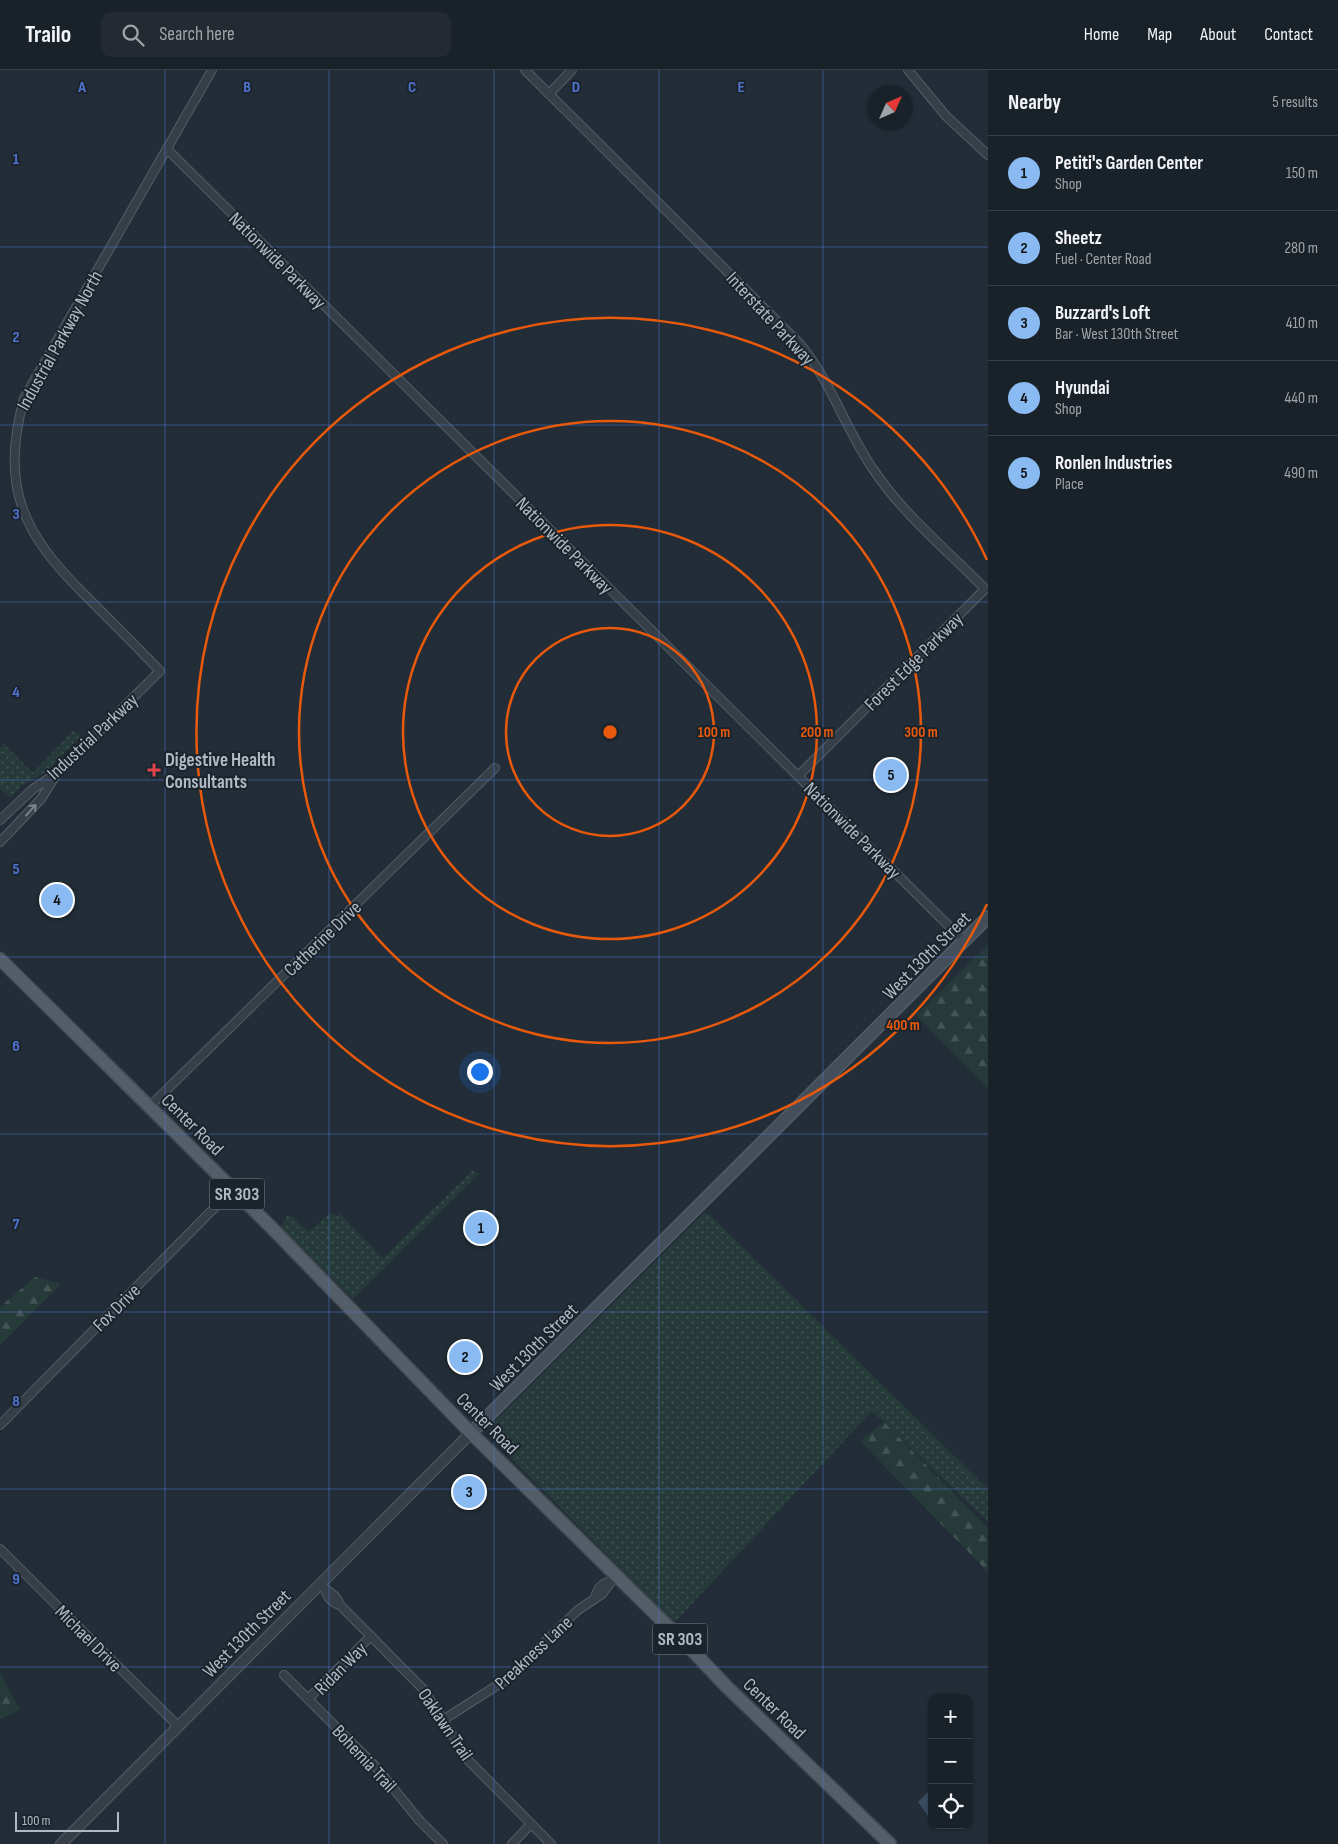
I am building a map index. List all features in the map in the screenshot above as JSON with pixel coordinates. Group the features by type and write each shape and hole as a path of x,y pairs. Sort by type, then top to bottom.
{"main road":[{"name":"West 130th Street","path":"471,1433 988,917"},
{"name":"Center Road","path":"0,959 232,1190 613,1578 890,1844"}],"street":[{"name":"Industrial Parkway North","path":"160,670 48,559 31,538 19,516 14,499 8,455 13,427 24,398 212,70"},
{"name":"Interstate Parkway","path":"525,70 800,344 820,370 863,453 888,489 985,589"},
{"path":"549,94 572,70"},
{"path":"908,70 946,116 988,155"},
{"name":"Nationwide Parkway","path":"167,149 964,941"},
{"name":"Forest Edge Parkway","path":"798,776 985,589"},
{"name":"Industrial Parkway","path":"0,820 33,789 57,773 160,670"},
{"name":"Catherine Drive","path":"149,1107 495,768"},
{"path":"0,842 41,799 57,773"},
{"name":"Fox Drive","path":"0,1425 232,1190"},
{"name":"West 130th Street","path":"61,1844 178,1726 323,1587 471,1433"},
{"name":"Michael Drive","path":"0,1549 178,1726"},
{"name":"Preakness Lane","path":"443,1720 499,1685 578,1610 595,1597 597,1590 603,1583 613,1578"},
{"name":"Oaklawn Trail","path":"323,1587 331,1591 338,1599 340,1605 424,1690 468,1760 551,1844"},
{"name":"Ridan Way","path":"308,1699 371,1636"},
{"name":"Bohemia Trail","path":"284,1675 376,1767 419,1820 443,1844"},
{"path":"512,1844 531,1824"}],"green space":[{"path":"74,730 81,736 47,771 21,786 11,798 0,789 0,748 4,744 33,773"},
{"path":"988,945 988,1089 916,1015"},
{"path":"473,1170 479,1174 353,1299 281,1227 287,1216 293,1217 309,1232 330,1213 337,1216 340,1214 383,1258"},
{"path":"704,1213 710,1215 988,1489 988,1522 872,1411 674,1623 490,1437 489,1430 494,1422"},
{"path":"35,1277 61,1284 0,1345 0,1307"},
{"path":"884,1422 988,1528 988,1572 860,1441"},
{"path":"0,1673 20,1710 0,1719"}],"water":[{"path":"928,1792 928,1816 918,1802"}],"place":[{"name":"Digestive Health Consultants","path":"154,770"},
{"name":"Ronlen Industries","path":"891,775"},
{"name":"Hyundai","path":"57,900"},
{"name":"Petiti's Garden Center","path":"481,1228"},
{"name":"Sheetz","path":"465,1357"},
{"name":"Buzzard's Loft","path":"469,1492"}]}
